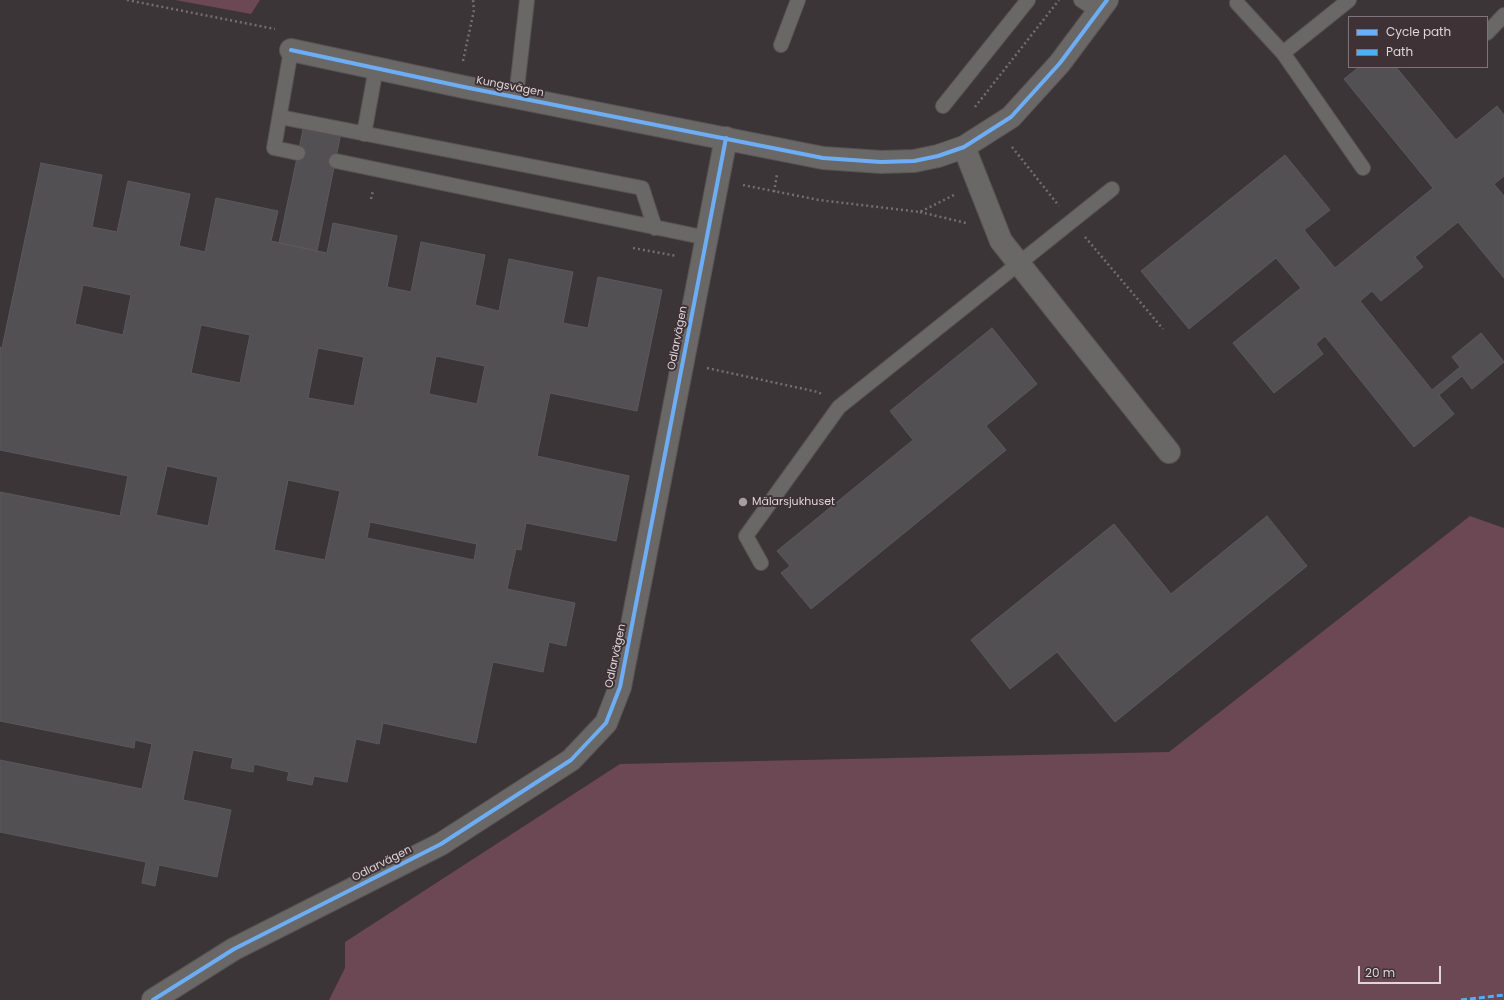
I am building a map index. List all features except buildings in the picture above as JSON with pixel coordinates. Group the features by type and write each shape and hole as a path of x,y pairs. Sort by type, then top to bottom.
{"street":[{"name":"Kungsvägen","path":"291,50 516,97 823,158 881,162 914,161 938,156 964,147 1011,117 1060,63 1095,4"},
{"name":"Odlarvägen","path":"153,1000 234,949 441,844 571,760 606,723 620,687 726,138"},
{"path":"964,147 1001,241 1169,452"}],"lane":[{"path":"516,97 526,0"},
{"path":"781,45 798,0"},
{"path":"943,106 1028,0"},
{"path":"1284,53 1348,0"},
{"path":"1237,3 1284,53 1363,168"},
{"path":"1488,32 1504,15"},
{"path":"291,50 274,148 298,153"},
{"path":"364,134 376,68"},
{"path":"280,117 642,188 655,228"},
{"path":"336,161 707,238"},
{"path":"761,563 746,536 839,407 1018,262 1112,189"}],"path":[{"path":"127,0 278,30"},
{"path":"462,67 474,10 473,0"},
{"path":"974,109 1059,0"},
{"path":"718,180 819,200 920,212 997,231"},
{"path":"920,212 978,183"},
{"path":"634,248 682,257"},
{"path":"704,367 818,392 839,407"}],"shaded area":[{"path":"175,0 260,0 251,14"},
{"path":"1470,516 1504,528 1504,1000 329,1000 345,968 345,942 620,764 1169,752"}],"marked path":[{"path":"1461,1000 1504,995"}],"cycle path":[{"path":"291,50 464,87 823,158 881,162 914,161 938,156 964,147 1011,117 1060,63 1107,0"},
{"path":"153,1000 234,949 441,844 571,760 606,723 620,687 726,138"}],"place":[{"name":"Mälarsjukhuset","path":"743,502"}]}
